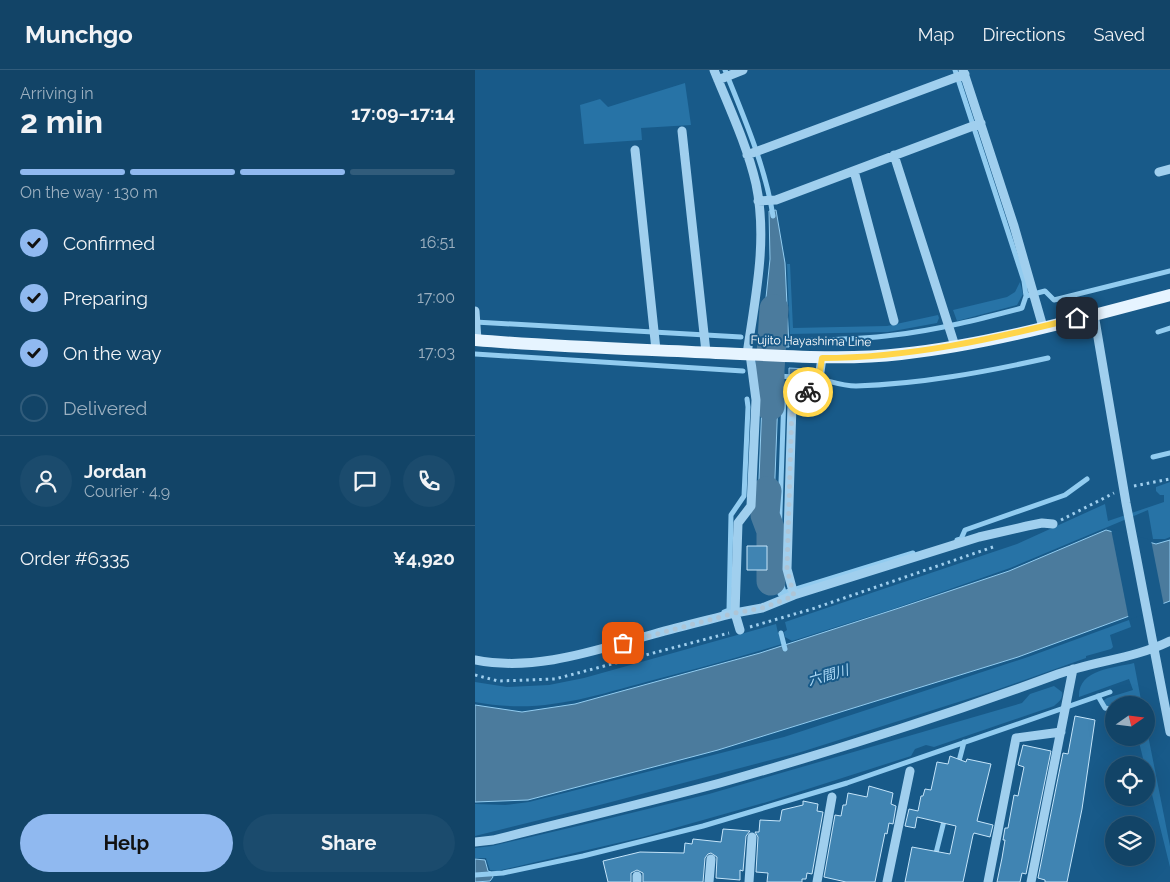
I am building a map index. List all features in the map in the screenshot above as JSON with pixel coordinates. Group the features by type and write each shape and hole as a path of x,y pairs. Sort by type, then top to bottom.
{"main road":[{"name":"Fujito Hayashima Line","path":"476,340 822,358 868,357 955,346 1043,327 1170,295"}],"street":[{"path":"714,70 720,79 749,154 761,200 761,239 753,354 756,400 751,506 738,523 735,613 740,630"},
{"path":"720,79 743,70"},
{"path":"749,154 961,74 976,125 1032,286 1043,327"},
{"path":"761,200 776,200 976,125"},
{"path":"682,132 706,352"},
{"path":"635,150 656,350"},
{"path":"894,155 955,346"},
{"path":"1159,172 1170,169"},
{"path":"854,170 894,321"},
{"path":"475,311 476,340"},
{"path":"1094,314 1126,503 1170,732"},
{"path":"793,592 787,569 792,404 819,381 822,358"},
{"path":"475,660 501,664 551,660 607,648 735,613 762,608 793,592 979,537 1042,523 1053,524"},
{"path":"475,842 493,840 719,783 825,753 971,706 1073,669 1154,649 1170,640"},
{"path":"1031,882 1073,669"},
{"path":"987,882 1016,738 1061,732"},
{"path":"887,882 910,771"},
{"path":"817,882 832,797"},
{"path":"749,882 752,837"},
{"path":"709,882 711,859"}],"shaded area":[{"path":"685,83 691,125 641,128 642,140 584,144 580,105 600,99 608,107"},
{"path":"787,264 790,264 793,328 887,326 938,315 939,318 937,323 888,332 790,334"},
{"path":"1020,282 1023,294 1017,305 957,321 953,310 1007,297 1015,292"},
{"path":"1170,482 1170,537 1153,539 1148,510 1010,568 896,608 792,641 785,637 784,632 787,630 785,622 1017,544 1105,504 1108,521 1164,502 1164,495 1160,495 1156,491 1156,487"},
{"path":"1129,620 1131,627 1110,635 1113,647 1111,649 1086,656 1086,658 996,690 801,752 475,836 475,804 505,805 529,802 784,737 1028,657"},
{"path":"776,624 782,644 611,692 545,705 499,705 475,702 475,682 507,687 549,685 584,678"},
{"path":"1134,663 1140,696 1114,696 1133,690 1129,679 1079,697 1080,688 1084,681 1099,671"},
{"path":"1054,686 1062,692 1062,697 1054,706 934,747 926,745 915,749 911,756 767,802 643,837 497,871 490,870 486,858 475,858 475,848 492,846 709,794 1022,703 1030,694"},
{"path":"1140,746 1150,746 1152,756 1142,756"},
{"path":"1155,770 1170,846 1170,867 1155,806"}],"water":[{"path":"776,210 785,263 789,347 761,346 770,259 769,211"},
{"path":"760,368 774,369 779,372 773,529 757,530 762,402"},
{"path":"789,368 808,369 814,376 813,382 809,384 789,382"},
{"name":"六間川","path":"1106,530 1156,544 1170,540 1170,601 1018,657 718,750 528,800 475,802 475,705 522,712 575,704 760,653 1009,571"},
{"path":"475,859 485,860 488,871 491,872 493,877 490,881 475,882"}],"pier":[{"path":"1111,529 1151,540 1164,606 1129,620"}],"building":[{"path":"747,546 767,546 767,570 747,570"},
{"path":"1075,716 1095,720 1082,809 1067,882 1045,882 1045,880 1038,878 1063,753 1068,754"},
{"path":"1023,745 1051,751 1026,874 1022,873 1020,882 997,882 1005,840 1003,840 1005,828 1008,828 1014,795 1018,796 1024,767 1018,765"},
{"path":"950,756 966,762 967,759 991,764 977,821 993,825 990,837 974,833 963,882 905,882 912,847 950,854 956,826 917,817 915,828 905,826 909,809 918,811 921,796 923,796 925,789 931,790 937,762 948,764"},
{"path":"869,786 893,793 891,804 896,806 893,824 889,823 887,834 885,833 875,882 846,882 824,877 835,815 841,816 843,805 846,805 848,793 867,797"},
{"path":"803,801 818,804 817,811 823,812 812,874 807,873 806,879 802,879 802,882 767,882 768,873 756,872 758,837 755,832 759,832 760,820 780,821 782,810 803,805"},
{"path":"723,829 750,831 746,836 743,871 740,870 740,880 716,878 717,857 711,853 705,858 703,882 643,882 643,873 637,870 631,873 631,882 608,882 603,861 640,852 684,853 685,843 692,844 693,839 721,842"}],"waterway":[{"path":"725,70 765,178 773,216"},
{"path":"955,70 1024,281 1026,296"},
{"path":"783,341 866,338 927,330 1022,308 1026,296 1045,291 1054,300 1170,271"},
{"path":"770,406 774,309"},
{"path":"475,322 741,337"},
{"path":"1158,332 1170,328"},
{"path":"475,354 743,371"},
{"path":"807,377 850,386 880,385 953,376 1048,358"},
{"path":"775,376 796,377"},
{"path":"784,592 778,571 784,394 795,377"},
{"path":"724,612 729,610 731,515 744,496 747,399"},
{"path":"1153,457 1170,453"},
{"path":"957,540 961,539 965,530 1065,495 1087,479"},
{"path":"767,491 765,515 771,531 771,581"},
{"path":"780,594 913,553"},
{"path":"781,633 785,649"},
{"path":"475,875 503,873 583,856 703,826 847,783 1110,692"},
{"path":"1098,696 1105,708"},
{"path":"958,765 964,742"},
{"path":"935,857 945,817"}],"way so far":[{"path":"623,643 735,613 762,608 794,596 787,569 792,404 808,392"}],"route":[{"path":"808,392 818,385 822,358 860,358 955,346 1077,318"}]}
